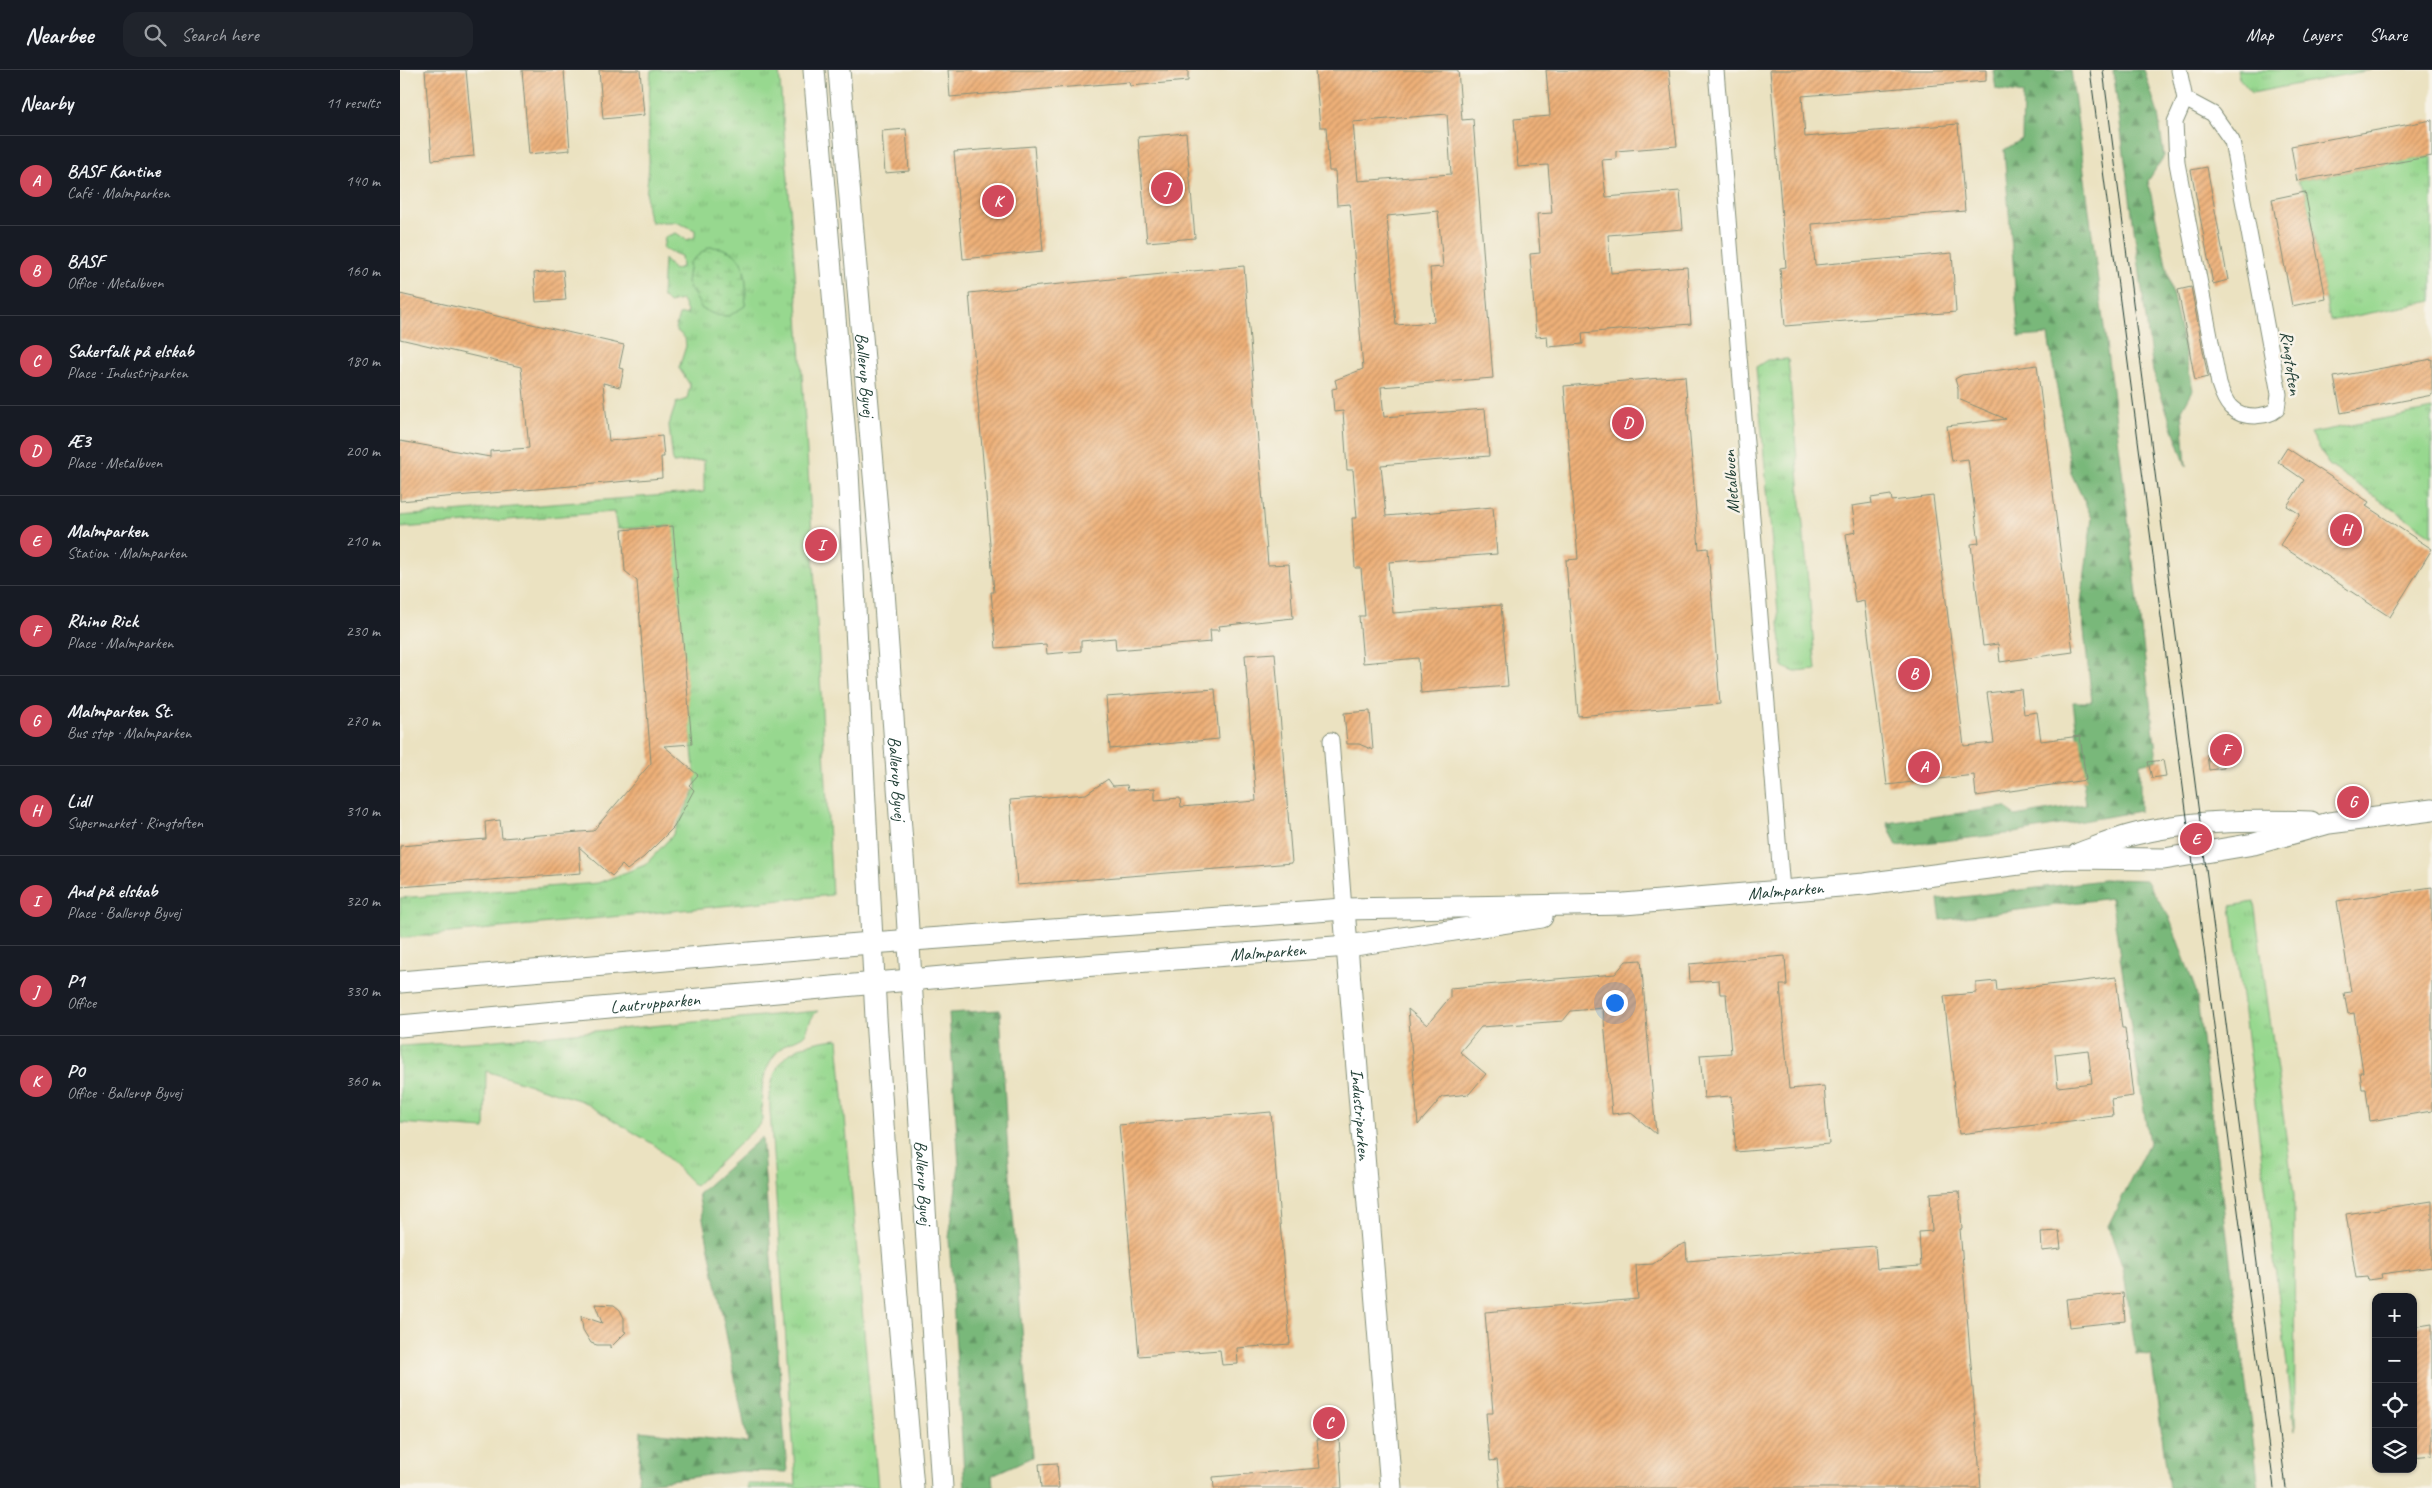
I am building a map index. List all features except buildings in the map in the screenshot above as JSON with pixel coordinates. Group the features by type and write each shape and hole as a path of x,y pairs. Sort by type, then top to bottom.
{"street":[{"name":"Ballerup Byvej","path":"814,70 848,471 871,943 885,1154 913,1488"},
{"name":"Ballerup Byvej","path":"839,70 883,581 909,940 942,1488"},
{"name":"Metalbuen","path":"1716,70 1782,890"},
{"path":"2179,70 2185,100"},
{"name":"Ringtoften","path":"2185,100 2213,114 2232,141 2279,394 2277,409 2265,415 2238,414 2230,409 2219,384 2177,163 2175,122 2185,100"},
{"name":"Industriparken","path":"1331,740 1391,1488"},
{"name":"Malmparken","path":"2066,858 2129,836 2160,830 2229,822 2329,823 2432,810"},
{"name":"Malmparken","path":"910,981 1348,946 1624,904 1864,884 2066,858 2164,859 2247,846 2329,823"},
{"name":"Malmparken","path":"909,940 1344,909 1624,904"},
{"path":"400,982 909,940"},
{"name":"Lautrupparken","path":"400,1026 910,981"}],"green space":[{"path":"651,70 779,70 802,379 832,895 400,938 400,898 598,883 645,865 672,836 696,788 670,526 617,529 614,512 400,528 400,516 704,492 704,460 673,463 669,425 676,403 687,399 690,385 679,368 686,346 685,338 675,329 679,315 688,314 682,300 669,303 662,296 664,259 674,270 682,267 681,256 663,249 665,237 676,233 687,240 695,237 695,230 676,222 651,222 648,215 646,200"},
{"path":"1993,70 2071,70 2157,760 2140,764 2140,811 2014,833 1897,846 1887,823 2006,807 2015,816 2086,804 2073,702 2092,702 2081,603 2092,518 2071,473 2048,335 2019,337 2004,150 2022,139 2023,94 1996,89"},
{"path":"2113,70 2144,70 2158,114 2164,156 2148,181 2193,390 2182,410 2186,466 2153,372"},
{"path":"2237,70 2370,70 2252,93 2239,78"},
{"path":"2432,156 2432,301 2330,321 2305,192 2297,181"},
{"path":"709,247 722,248 731,252 738,258 745,274 745,306 729,316 716,315 702,309 687,282 690,262"},
{"path":"1788,359 1816,670 1795,672 1783,667 1756,367 1767,360"},
{"path":"2432,409 2432,536 2329,465 2311,433"},
{"path":"2111,879 2146,880 2169,917 2196,991 2259,1488 2169,1488 2151,1355 2136,1354 2123,1268 2108,1226 2149,1143 2111,898 1941,920 1938,900"},
{"path":"2254,902 2294,1195 2295,1431 2231,906"},
{"path":"1000,1010 1007,1138 1032,1457 992,1475 993,1488 965,1488 949,1238 959,1165 949,1013"},
{"path":"818,1011 811,1019 805,1034 785,1045 777,1053 766,1070 762,1089 762,1120 760,1124 695,1186 656,1146 582,1101 486,1071 485,1129 400,1123 400,1046 485,1041"},
{"path":"838,1039 878,1488 747,1488 747,1484 796,1485 770,1093 778,1067 785,1057 807,1045"},
{"path":"762,1137 787,1472 740,1471 638,1484 641,1431 748,1443 698,1194"}],"tram line":[{"path":"2090,70 2274,1488"},
{"path":"2103,70 2286,1488"}],"place":[{"name":"P1","path":"1167,188"},
{"name":"P0","path":"998,201"},
{"name":"Æ3","path":"1628,423"},
{"name":"Lidl","path":"2346,530"},
{"name":"And på elskab","path":"821,545"},
{"name":"BASF","path":"1914,674"},
{"name":"Rhino Rick","path":"2226,750"},
{"name":"BASF Kantine","path":"1924,767"},
{"name":"Malmparken St.","path":"2353,802"},
{"name":"Malmparken","path":"2196,839"},
{"name":"Sakerfalk på elskab","path":"1329,1423"}]}
